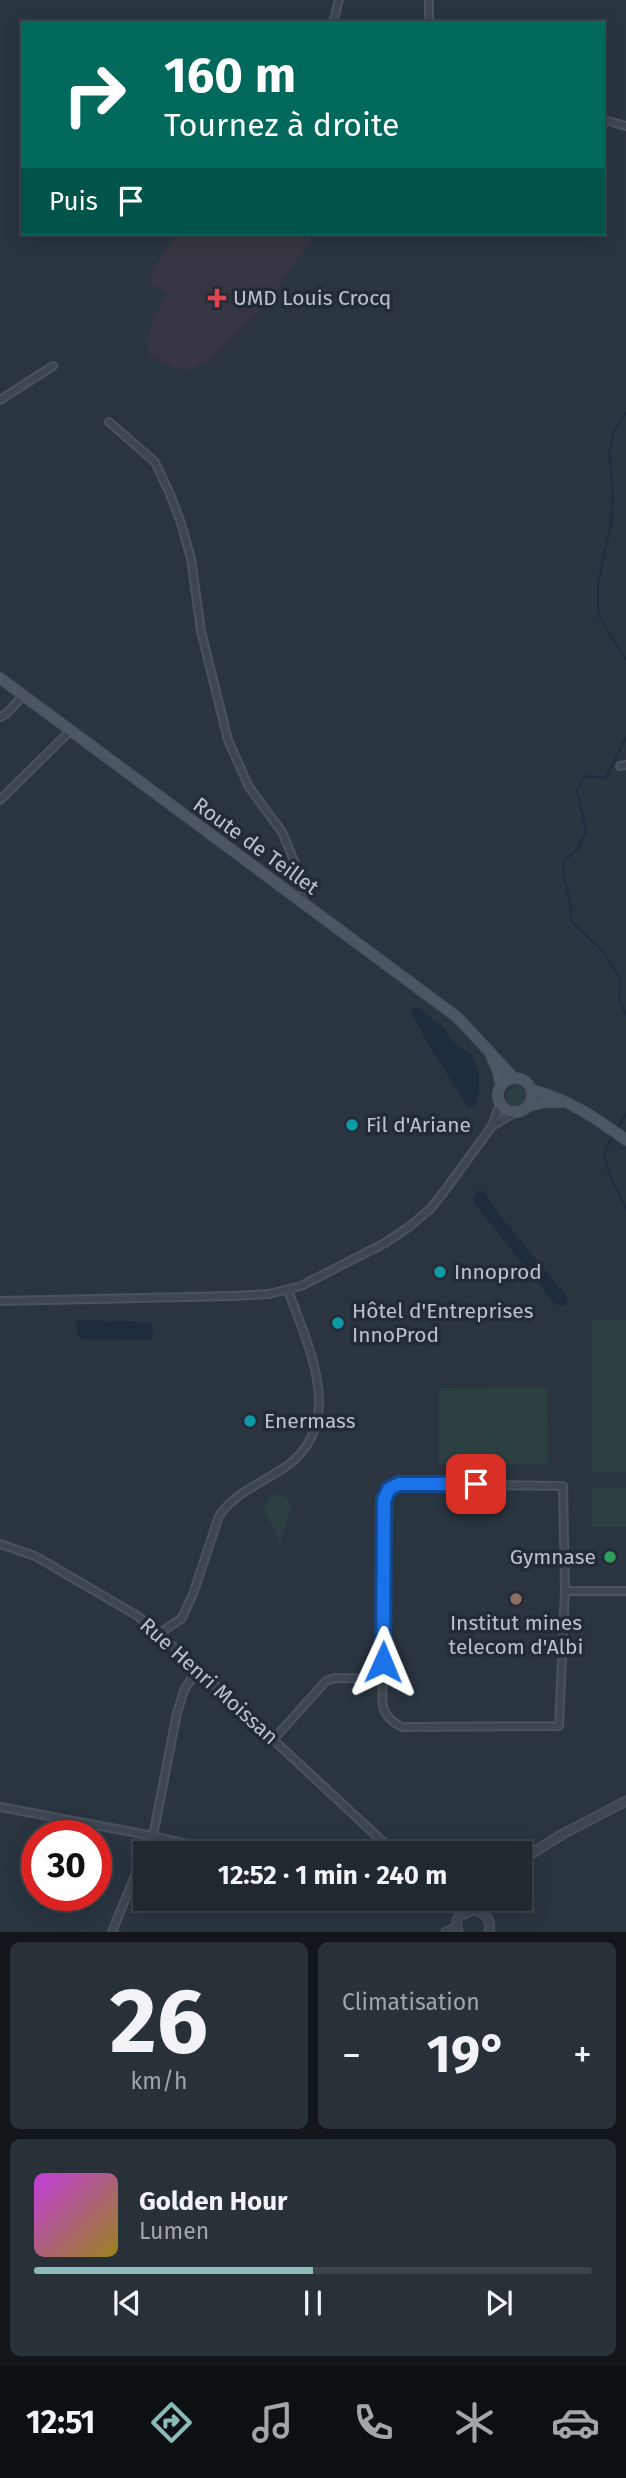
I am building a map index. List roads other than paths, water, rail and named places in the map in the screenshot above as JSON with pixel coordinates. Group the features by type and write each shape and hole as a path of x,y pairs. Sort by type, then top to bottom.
{"main road":[{"name":"Route de Teillet","path":"0,678 457,1017 514,1078"},
{"name":"Route de Teillet","path":"486,1047 498,1071 501,1086"},
{"path":"529,1106 533,1095 527,1082 514,1078 501,1086 498,1095 500,1104 514,1113 545,1102 568,1103"},
{"path":"532,1090 547,1093 589,1113 626,1140"}],"street":[{"path":"334,21 339,0"},
{"path":"429,0 429,21"},
{"path":"605,120 626,127"},
{"path":"0,400 53,366"},
{"path":"109,422 155,462 181,523 191,559 201,631 228,740 249,787 282,832 305,887 301,901"},
{"path":"0,717 23,696"},
{"path":"0,800 70,731"},
{"path":"0,1301 233,1296 288,1290 385,1243 430,1209 492,1126 500,1104"},
{"path":"492,1126 514,1113"},
{"path":"160,1633 181,1618 219,1516 226,1506 236,1496 288,1465 301,1452 313,1432 320,1400 316,1372 288,1290"},
{"path":"399,1484 563,1486 565,1591 559,1727 402,1727 389,1720 382,1709 384,1500 389,1489 399,1484"},
{"name":"Rue Henri Moissan","path":"0,1544 24,1551 44,1561 136,1615 160,1633 382,1841"},
{"path":"565,1591 626,1591"},
{"path":"151,1841 177,1713 185,1688 199,1669"},
{"path":"273,1740 326,1681 334,1678 383,1679"},
{"path":"532,1853 626,1801"},
{"path":"0,1807 175,1841"},
{"path":"112,1932 133,1880"},
{"path":"461,1914 469,1911"},
{"path":"478,1911 485,1914"},
{"path":"485,1911 490,1922 489,1932"},
{"path":"446,1932 457,1930 461,1914"}],"waterway":[{"path":"626,412 615,429 609,451 613,495 611,526 598,586 600,618 626,660"},
{"path":"626,737 606,778 585,776 577,790 586,831 580,846 564,861 563,872 573,923 603,951 621,980 619,999 626,1015"},
{"path":"617,1131 626,1113"},
{"path":"611,1139 604,1154 609,1173 626,1209"}],"place":[{"name":"UMD Louis Crocq","path":"217,298"},
{"name":"Fil d'Ariane","path":"352,1125"},
{"name":"Innoprod","path":"440,1272"},
{"name":"Hôtel d'Entreprises InnoProd","path":"338,1323"},
{"name":"Enermass","path":"250,1421"},
{"name":"Gymnase","path":"610,1557"},
{"name":"Institut mines telecom d'Albi","path":"516,1599"}]}
